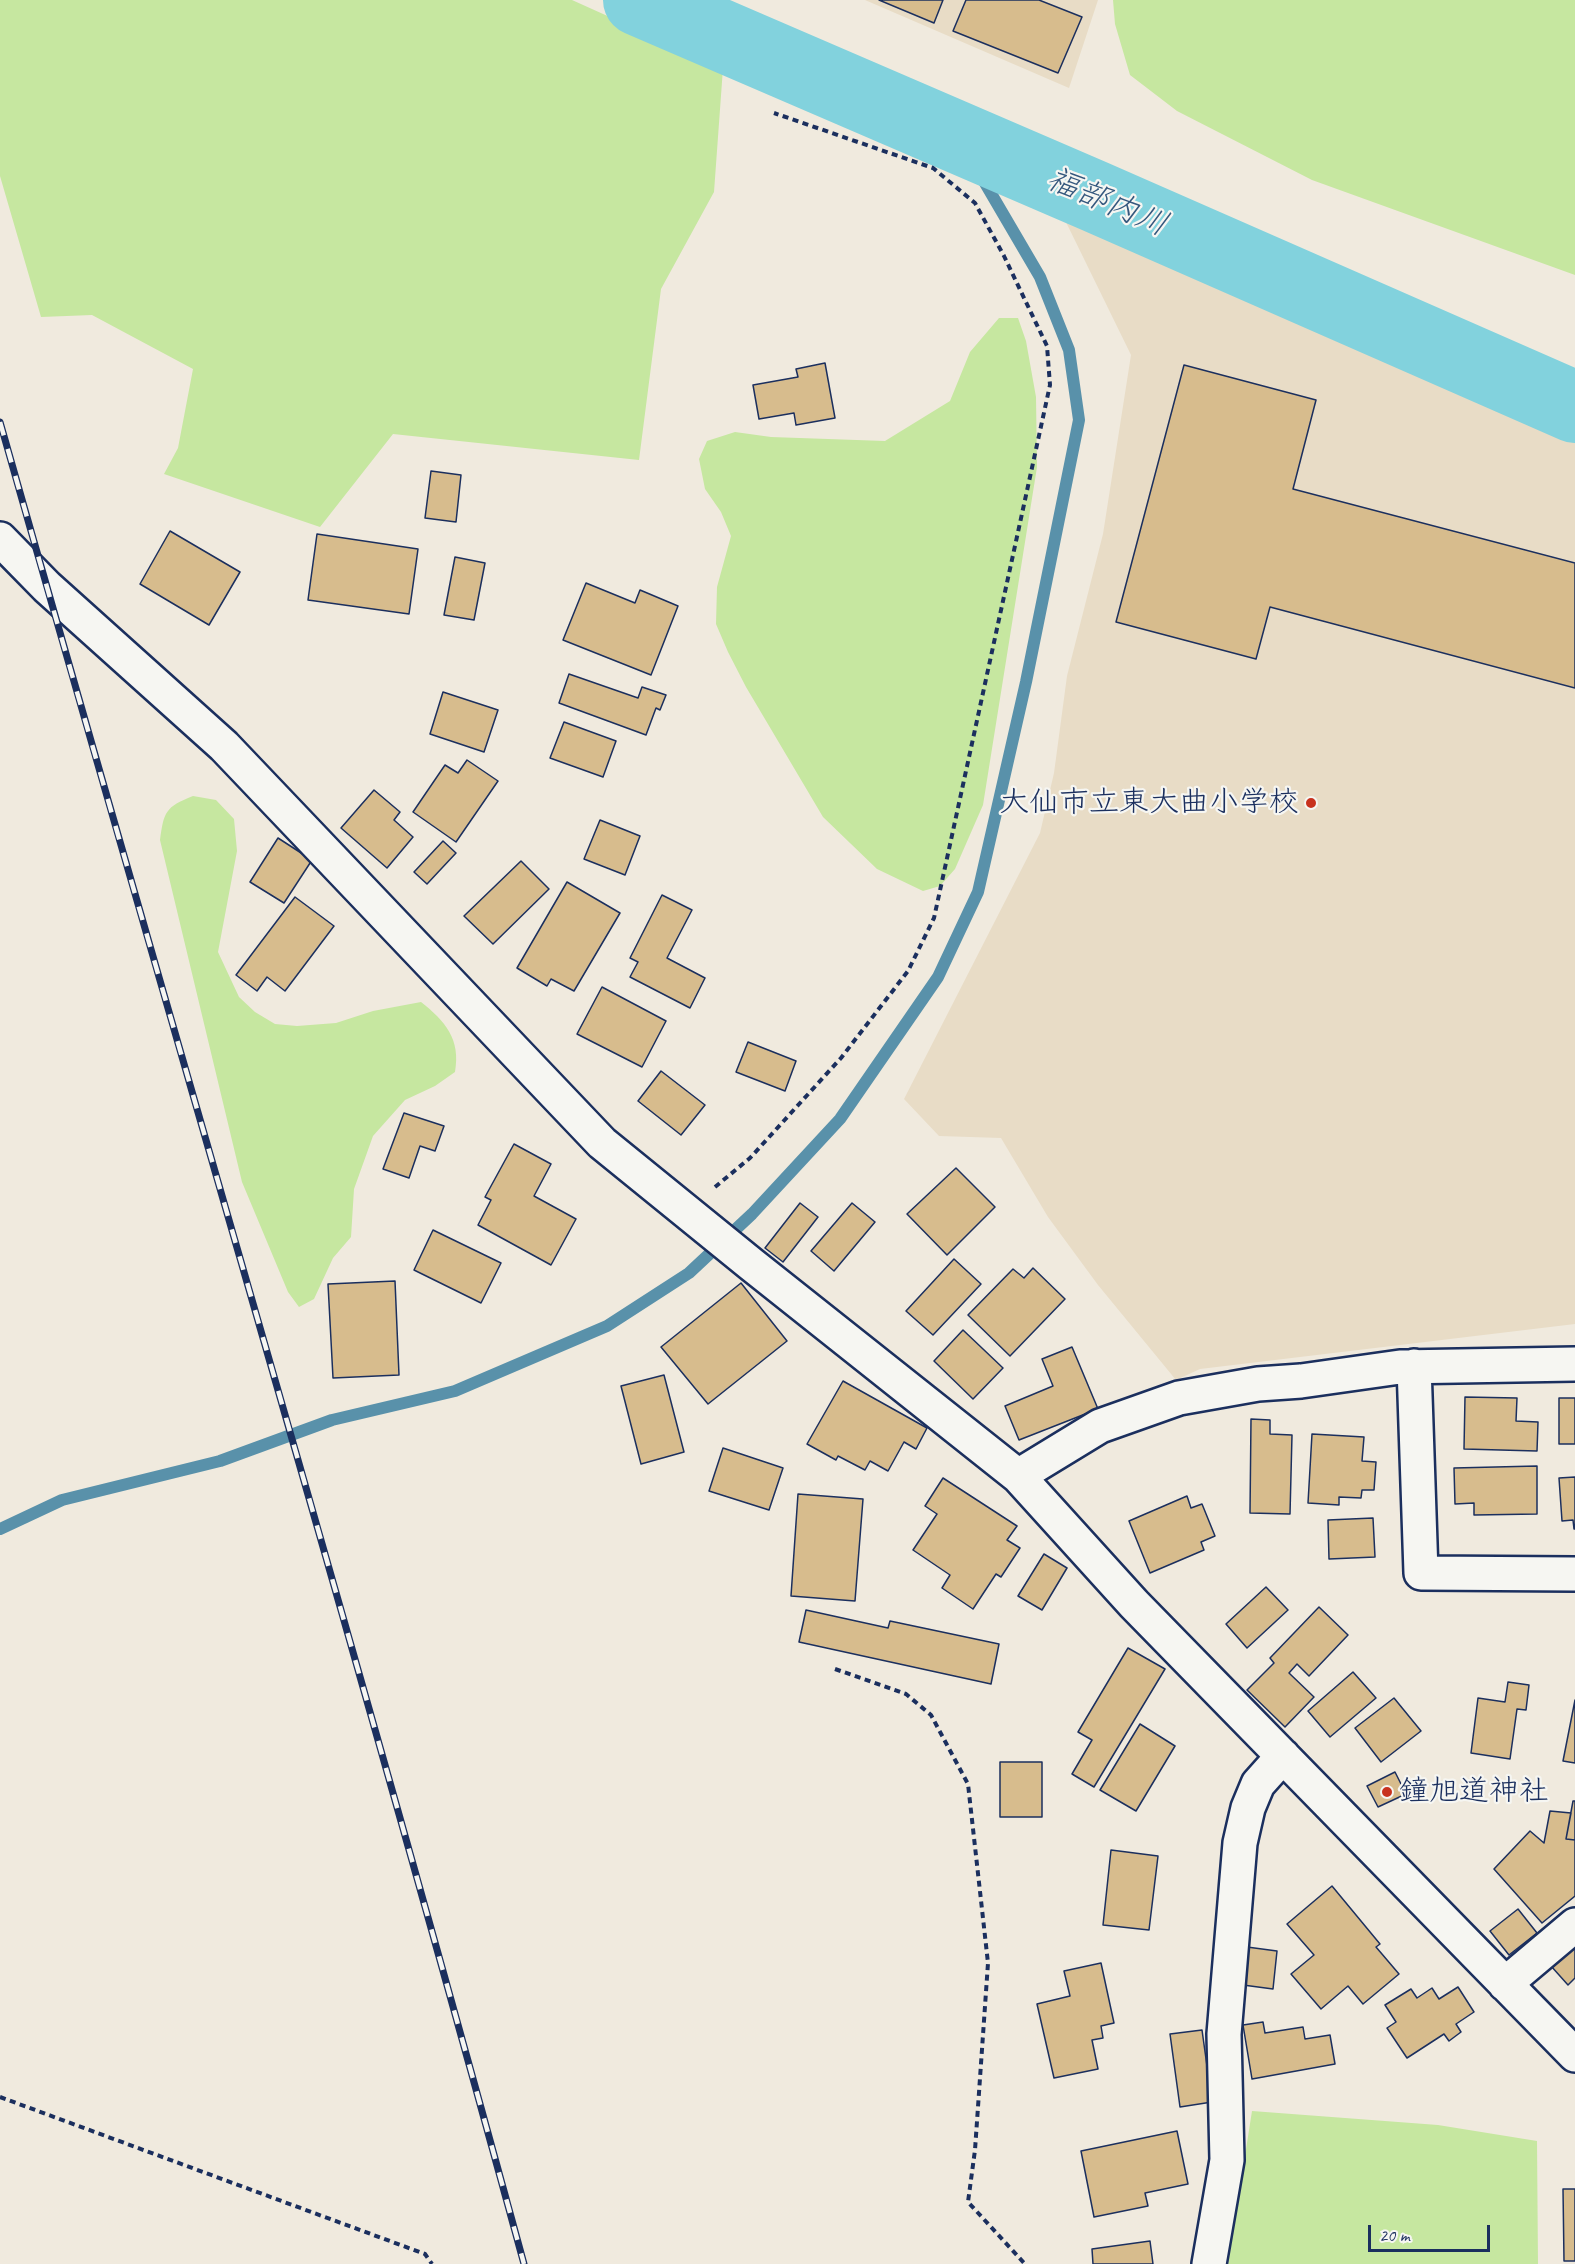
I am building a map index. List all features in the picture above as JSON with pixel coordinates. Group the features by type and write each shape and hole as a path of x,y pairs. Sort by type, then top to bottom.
{"street":[{"path":"0,538 47,587 224,746 602,1143 1018,1476 1134,1604 1575,2055"},
{"path":"1018,1476 1100,1426 1179,1398 1258,1384 1414,1366 1575,1364"},
{"path":"1414,1366 1421,1573 1575,1574"},
{"path":"1209,2264 1227,2160 1224,2034 1240,1843 1248,1808 1258,1784 1283,1756"},
{"path":"1505,1984 1575,1925"}],"path":[{"path":"697,1221 750,1158 841,1058 908,970 934,918 1050,385 1047,346 1004,256 975,203 933,168 774,113"},
{"path":"835,1669 906,1694 931,1715 968,1784 988,1963 975,2150 968,2202 1025,2264"},
{"path":"0,2097 424,2254 432,2264"}],"shaded area":[{"path":"865,0 1098,0 1069,88"},
{"name":"大仙市立東大曲小学校","path":"1063,216 1575,442 1575,1324 1200,1369 1176,1380 1098,1285 1048,1217 1001,1138 939,1136 904,1099 1040,833 1054,773 1067,676 1103,534 1131,355"}],"green space":[{"path":"0,0 572,0 723,68 714,192 661,289 639,460 393,434 320,527 164,474 178,448 193,369 92,315 41,317 0,176"},
{"path":"1113,0 1575,0 1575,275 1312,180 1177,111 1130,75 1115,24"},
{"path":"999,318 1018,318 1026,341 1036,397 1037,467 983,805 955,869 940,886 923,891 877,869 823,817 746,687 716,624 717,587 731,536 721,512 705,489 699,459 707,441 735,432 771,437 885,441 950,401 970,352"},
{"path":"193,796 216,800 234,819 237,851 218,952 239,997 255,1012 275,1024 297,1026 336,1023 373,1011 421,1002 444,1024 456,1050 455,1072 435,1086 405,1100 373,1136 354,1189 351,1237 333,1258 314,1299 299,1307 288,1292 242,1182 160,840 165,817 171,807"},
{"path":"1252,2111 1438,2125 1537,2141 1538,2264 1228,2264"}],"building":[{"path":"879,0 943,0 934,23"},
{"path":"966,0 1039,0 1082,17 1058,73 953,31"},
{"path":"825,363 835,418 796,425 794,413 759,419 753,385 798,377 796,369"},
{"path":"1184,365 1316,400 1293,489 1575,563 1575,688 1270,607 1256,659 1116,622"},
{"path":"431,471 461,475 456,522 425,518"},
{"path":"170,531 240,572 209,625 140,584"},
{"path":"317,534 418,549 409,614 308,600"},
{"path":"455,557 485,563 474,620 444,615"},
{"path":"586,583 635,603 640,590 678,606 651,675 563,640"},
{"path":"569,674 638,698 642,687 666,695 660,710 656,708 646,735 559,703"},
{"path":"443,692 498,710 484,752 430,734"},
{"path":"564,722 616,741 603,777 550,758"},
{"path":"467,760 498,781 456,842 413,812 445,765 458,773"},
{"path":"374,790 400,812 394,820 413,837 387,868 341,828"},
{"path":"600,820 640,836 625,875 584,859"},
{"path":"278,838 312,860 284,903 250,882"},
{"path":"443,841 456,853 427,884 414,872"},
{"path":"521,861 549,889 493,944 464,916"},
{"path":"567,882 620,913 574,991 551,979 547,986 517,968"},
{"path":"662,895 692,910 667,958 705,978 690,1008 630,977 638,962 630,958"},
{"path":"295,897 334,926 285,991 267,977 257,991 236,975"},
{"path":"602,987 666,1021 642,1067 577,1034"},
{"path":"748,1042 796,1061 785,1091 736,1072"},
{"path":"661,1071 705,1105 681,1135 638,1101"},
{"path":"404,1113 444,1126 435,1151 420,1146 409,1178 383,1169"},
{"path":"514,1144 551,1164 534,1196 576,1219 551,1265 478,1225 491,1200 485,1197"},
{"path":"956,1168 995,1207 947,1255 907,1214"},
{"path":"800,1203 818,1217 783,1262 765,1248"},
{"path":"852,1203 875,1222 834,1271 811,1251"},
{"path":"433,1230 501,1263 481,1303 414,1270"},
{"path":"954,1259 981,1284 933,1335 906,1311"},
{"path":"1033,1268 1065,1299 1010,1356 968,1315 1013,1269 1024,1278"},
{"path":"395,1281 399,1375 333,1378 328,1284"},
{"path":"741,1283 787,1341 708,1404 661,1347"},
{"path":"963,1330 1003,1368 973,1399 934,1361"},
{"path":"1072,1347 1098,1409 1019,1440 1005,1406 1053,1386 1042,1359"},
{"path":"664,1375 684,1452 641,1464 621,1386"},
{"path":"843,1381 927,1428 916,1449 904,1442 888,1471 870,1461 865,1470 838,1456 836,1460 807,1444"},
{"path":"1465,1397 1517,1398 1516,1421 1538,1422 1537,1451 1464,1449"},
{"path":"1559,1398 1575,1398 1575,1444 1559,1444"},
{"path":"1251,1419 1270,1420 1270,1434 1292,1435 1290,1514 1250,1513"},
{"path":"1312,1434 1364,1437 1362,1461 1376,1462 1374,1490 1362,1490 1361,1498 1339,1497 1339,1505 1308,1503"},
{"path":"723,1448 783,1468 769,1510 709,1491"},
{"path":"1537,1466 1537,1514 1474,1515 1474,1503 1455,1504 1454,1468"},
{"path":"1575,1477 1574,1529 1573,1520 1562,1521 1559,1478"},
{"path":"943,1478 1017,1526 1007,1540 1020,1548 1001,1577 996,1574 973,1609 942,1588 950,1575 913,1550 937,1514 925,1506"},
{"path":"798,1494 863,1499 855,1601 791,1596"},
{"path":"1187,1496 1191,1508 1202,1504 1215,1536 1201,1542 1204,1550 1150,1573 1129,1521"},
{"path":"1373,1518 1375,1557 1329,1559 1328,1520"},
{"path":"1044,1554 1067,1568 1042,1610 1018,1596"},
{"path":"1266,1587 1288,1610 1247,1648 1226,1624"},
{"path":"1319,1607 1348,1635 1309,1676 1297,1664 1289,1673 1314,1697 1285,1727 1247,1690 1274,1663 1270,1658"},
{"path":"806,1610 888,1628 890,1621 999,1644 991,1684 799,1642"},
{"path":"1128,1648 1165,1669 1094,1787 1072,1774 1092,1740 1078,1732"},
{"path":"1353,1672 1376,1698 1330,1737 1308,1711"},
{"path":"1508,1682 1529,1685 1526,1710 1517,1709 1510,1759 1471,1753 1478,1698 1505,1702"},
{"path":"1394,1698 1421,1731 1381,1762 1355,1728"},
{"path":"1575,1700 1575,1763 1563,1761"},
{"path":"1140,1724 1175,1746 1136,1811 1100,1790"},
{"path":"1000,1762 1042,1762 1042,1817 1000,1817"},
{"path":"1395,1772 1406,1794 1378,1807 1367,1786"},
{"path":"1573,1801 1575,1801 1575,1840 1566,1839"},
{"path":"1550,1811 1571,1813 1566,1839 1575,1840 1575,1896 1542,1923 1494,1869 1530,1831 1544,1843"},
{"path":"1111,1850 1158,1856 1149,1930 1103,1925"},
{"path":"1332,1886 1380,1944 1376,1947 1399,1974 1363,2004 1348,1986 1321,2009 1291,1974 1314,1955 1287,1924"},
{"path":"1518,1909 1537,1933 1509,1955 1490,1931"},
{"path":"1575,1944 1575,1978 1568,1985 1551,1966"},
{"path":"1247,1947 1277,1951 1273,1989 1243,1985"},
{"path":"1101,1963 1114,2023 1101,2026 1103,2038 1092,2040 1098,2069 1054,2078 1037,2004 1070,1996 1064,1971"},
{"path":"1458,1987 1474,2012 1456,2024 1461,2032 1449,2041 1444,2034 1407,2058 1387,2028 1396,2022 1385,2005 1411,1989 1417,1998 1432,1988 1439,1999"},
{"path":"1263,2022 1265,2033 1303,2027 1305,2039 1330,2035 1335,2064 1252,2079 1243,2025"},
{"path":"1202,2030 1212,2102 1180,2107 1170,2034"},
{"path":"1177,2131 1188,2184 1145,2193 1148,2206 1094,2217 1081,2151"},
{"path":"1563,2189 1575,2189 1575,2261 1564,2261"},
{"path":"1150,2241 1153,2264 1093,2264 1092,2249"}],"waterway":[{"name":"福部内川","path":"639,0 1575,407"},
{"path":"0,1529 62,1500 220,1461 332,1420 455,1391 607,1326 689,1273 752,1214 840,1119 938,977 978,892 1026,682 1079,420 1069,350 1040,277 958,137"}],"railway":[{"path":"0,422 330,1572 524,2264"}],"place":[{"name":"大仙市立東大曲小学校","path":"1311,803"},
{"name":"鐘旭道神社","path":"1387,1792"}]}
